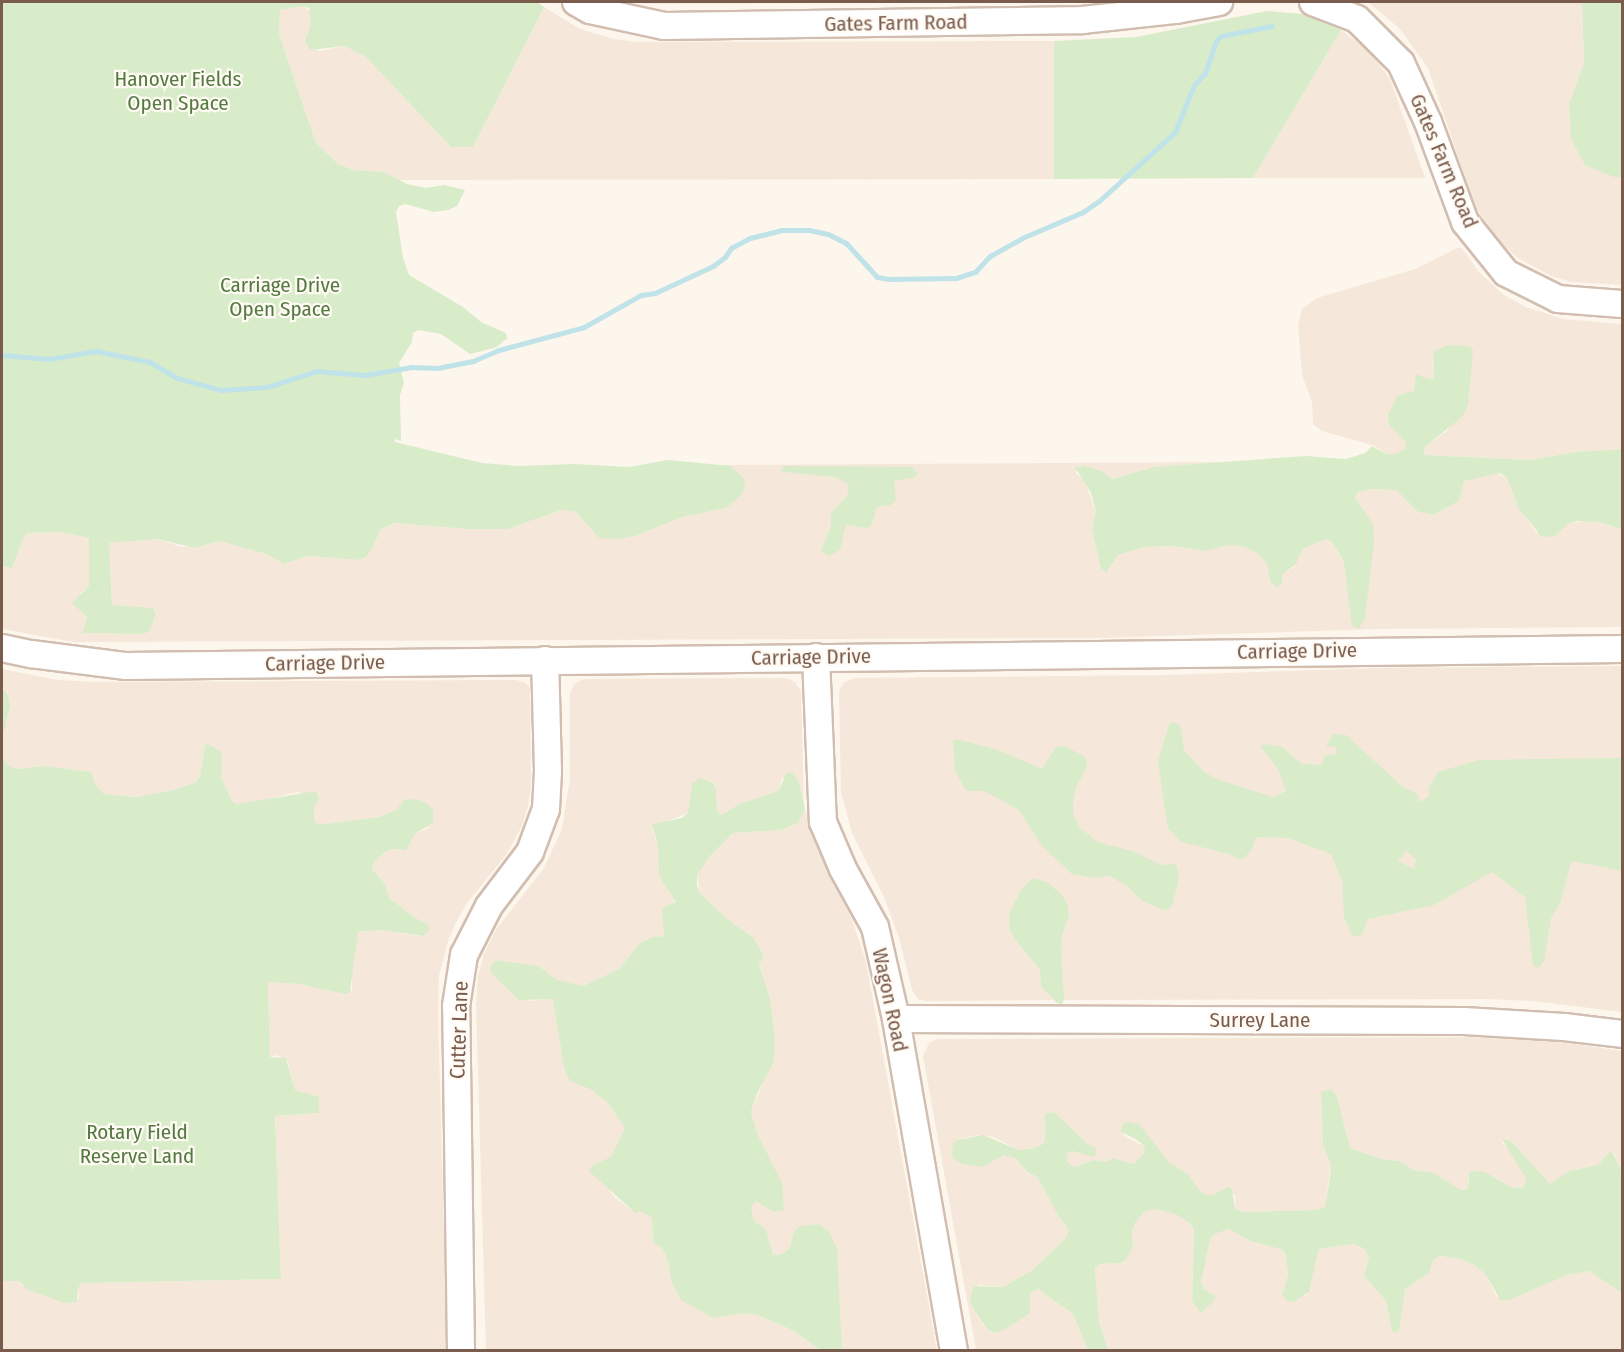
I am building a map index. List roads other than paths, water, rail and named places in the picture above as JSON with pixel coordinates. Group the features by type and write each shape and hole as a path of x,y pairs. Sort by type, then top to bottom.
{"street":[{"name":"Gates Farm Road","path":"576,2 590,10 664,26 1083,20 1176,10 1219,2"},
{"name":"Gates Farm Road","path":"1313,2 1357,19 1401,63 1428,122 1465,222 1506,273 1558,299 1623,304"},
{"name":"Carriage Drive","path":"2,648 126,666 1623,649"},
{"name":"Wagon Road","path":"816,657 823,822 843,869 875,927 896,1019 954,1350"},
{"name":"Cutter Lane","path":"461,1350 456,1006 464,955 489,906 530,852 546,809 548,771 545,660"},
{"name":"Surrey Lane","path":"896,1019 1464,1021 1564,1027 1623,1034"}],"waterway":[{"path":"2,355 49,359 96,351 150,362 177,378 221,390 267,387 317,371 365,375 411,367 437,368 473,361 499,350 584,327 641,295 655,293 713,266 725,257 731,248 750,238 781,230 809,230 828,234 846,243 877,277 888,279 956,278 975,272 990,256 1022,238 1083,212 1099,201 1175,132 1194,85 1205,73 1216,41 1221,36 1272,26"}],"park label":[{"name":"Hanover Fields Open Space","path":"178,91"},
{"name":"Carriage Drive Open Space","path":"280,297"},
{"name":"Rotary Field Reserve Land","path":"137,1144"}]}
